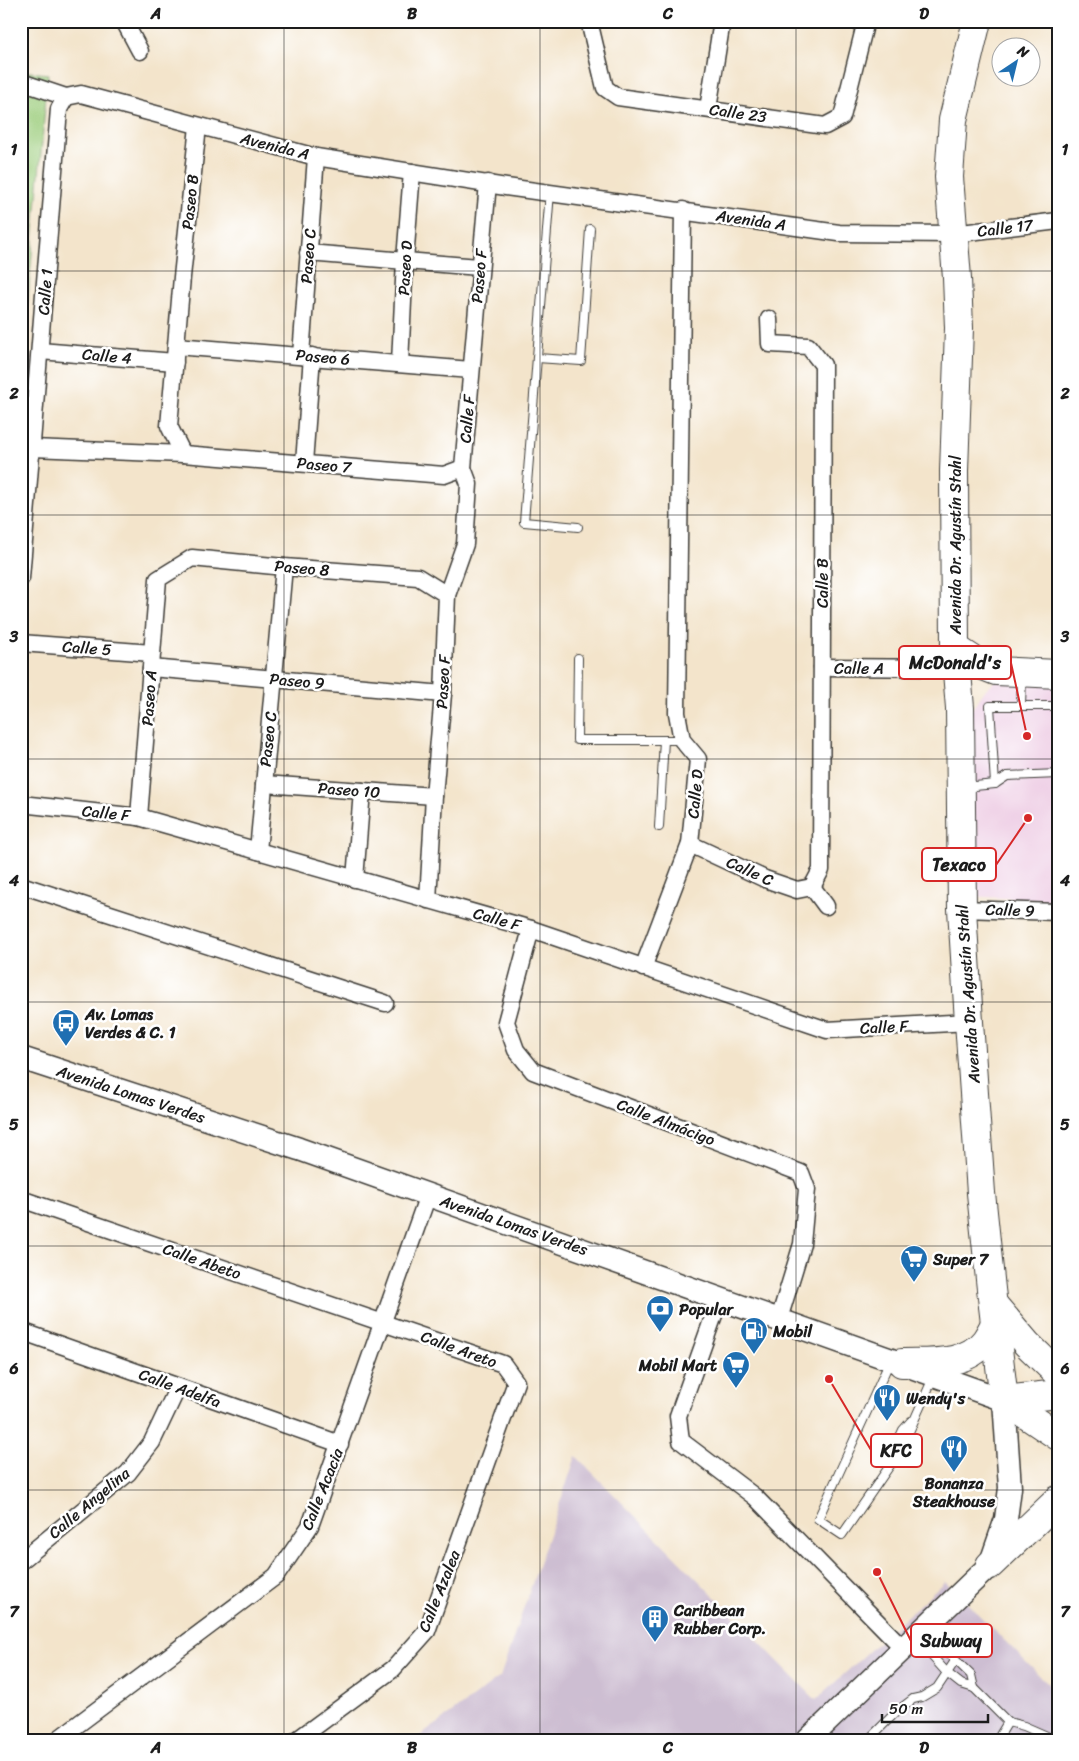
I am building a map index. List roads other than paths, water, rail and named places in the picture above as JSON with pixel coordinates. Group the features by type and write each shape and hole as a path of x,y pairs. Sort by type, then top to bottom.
{"highway":[{"name":"Avenida Dr. Agustín Stahl","path":"977,21 953,120 949,177 960,328 954,472 956,658 960,708 962,908 969,1022 982,1193 1004,1400"},
{"path":"956,658 1009,671 1058,674"},
{"path":"960,708 978,684 1009,671"},
{"path":"896,1361 941,1362 962,1358 973,1352 985,1341 994,1314 1058,1374"},
{"path":"1004,1400 1058,1394"},
{"name":"Avenida Lomas Verdes","path":"1004,1400 1058,1418"},
{"name":"Avenida Lomas Verdes","path":"1004,1400 1058,1436"},
{"path":"990,1565 1058,1500"}],"street":[{"path":"124,21 140,51"},
{"name":"Calle 23","path":"589,21 605,88 618,97 825,126 842,117 866,21"},
{"path":"708,109 722,21"},
{"name":"Avenida A","path":"21,82 66,97 81,94 316,157 506,187 839,233 953,234"},
{"name":"Calle 1","path":"21,578 59,109 66,97"},
{"name":"Paseo B","path":"175,354 198,126"},
{"name":"Paseo C","path":"304,463 308,253 316,157"},
{"name":"Paseo D","path":"400,363 412,172"},
{"name":"Paseo F","path":"471,370 488,183"},
{"path":"682,740 678,713 683,210"},
{"name":"Calle 17","path":"953,234 1058,221"},
{"path":"308,253 480,267"},
{"name":"Calle B","path":"769,319 770,344 808,346 823,365 821,870 812,887"},
{"name":"Calle 4","path":"40,351 175,354"},
{"path":"175,354 169,426 183,454"},
{"name":"Paseo 6","path":"175,354 307,356 471,370"},
{"name":"Calle F","path":"463,468 471,370"},
{"name":"Paseo 7","path":"32,448 183,454 444,475 463,468"},
{"name":"Paseo F","path":"428,900 434,796 443,694 447,595 465,544 469,484 463,468"},
{"name":"Paseo 8","path":"158,579 192,558 418,577 447,595"},
{"name":"Paseo C","path":"258,851 284,567"},
{"name":"Paseo A","path":"139,817 158,579"},
{"name":"Calle 5","path":"21,643 151,661"},
{"name":"Calle A","path":"822,667 956,658"},
{"name":"Paseo 9","path":"151,661 274,679 443,694"},
{"name":"Calle D","path":"643,968 690,844 698,759 682,740"},
{"name":"Paseo 10","path":"264,784 434,796"},
{"path":"355,880 362,791"},
{"name":"Calle F","path":"21,804 139,817 531,929 827,1030 969,1022"},
{"name":"Calle C","path":"690,844 765,879 797,890 812,887"},
{"path":"21,886 384,1004"},
{"path":"812,887 826,906"},
{"name":"Calle 9","path":"962,908 1058,912"},
{"name":"Calle Almácigo","path":"531,929 506,1022 516,1050 533,1071 801,1173 807,1189 802,1244 779,1319"},
{"name":"Avenida Lomas Verdes","path":"21,1058 290,1146 1004,1400"},
{"name":"Calle Acacia","path":"57,1740 276,1576 310,1526 428,1195"},
{"name":"Calle Abeto","path":"21,1199 383,1322"},
{"path":"720,1298 678,1416 681,1441 755,1497 917,1642"},
{"name":"Calle Areto","path":"383,1322 503,1364 516,1382 502,1422"},
{"name":"Calle Adelfa","path":"21,1331 340,1444"},
{"name":"Calle Angelina","path":"21,1561 128,1473 152,1442 178,1387"},
{"path":"808,1740 917,1642 990,1565 1006,1519 1010,1488 1004,1400"},
{"name":"Calle Azalea","path":"297,1740 393,1670 427,1631 502,1422"}],"lane":[{"path":"550,192 524,522 578,527"},
{"path":"537,358 581,362 590,229"},
{"path":"578,658 577,740 682,740"},
{"path":"1009,671 1021,706"},
{"path":"995,784 990,706 1058,706"},
{"path":"659,827 664,740"},
{"path":"960,788 995,784 1007,776 1058,774"},
{"path":"896,1361 818,1519 842,1535 891,1464 903,1430 918,1413"},
{"path":"891,1464 896,1461 934,1375"},
{"path":"917,1642 939,1644 971,1675 974,1688"},
{"path":"917,1642 947,1673 961,1684 974,1688 1008,1722 1024,1726 1056,1740"},
{"path":"868,1740 896,1712 913,1699 922,1697 937,1688 955,1661"},
{"path":"997,1740 1008,1722"}],"place":[{"name":"McDonald's","path":"1027,736"},
{"name":"Texaco","path":"1028,818"},
{"name":"Av. Lomas Verdes & C. 1","path":"66,1047"},
{"name":"Super 7","path":"914,1283"},
{"name":"Popular","path":"660,1333"},
{"name":"Mobil","path":"754,1355"},
{"name":"KFC","path":"829,1379"},
{"name":"Mobil Mart","path":"736,1389"},
{"name":"Wendy's","path":"887,1422"},
{"name":"Bonanza Steakhouse","path":"954,1473"},
{"name":"Subway","path":"877,1572"},
{"name":"Caribbean Rubber Corp.","path":"655,1643"}]}
